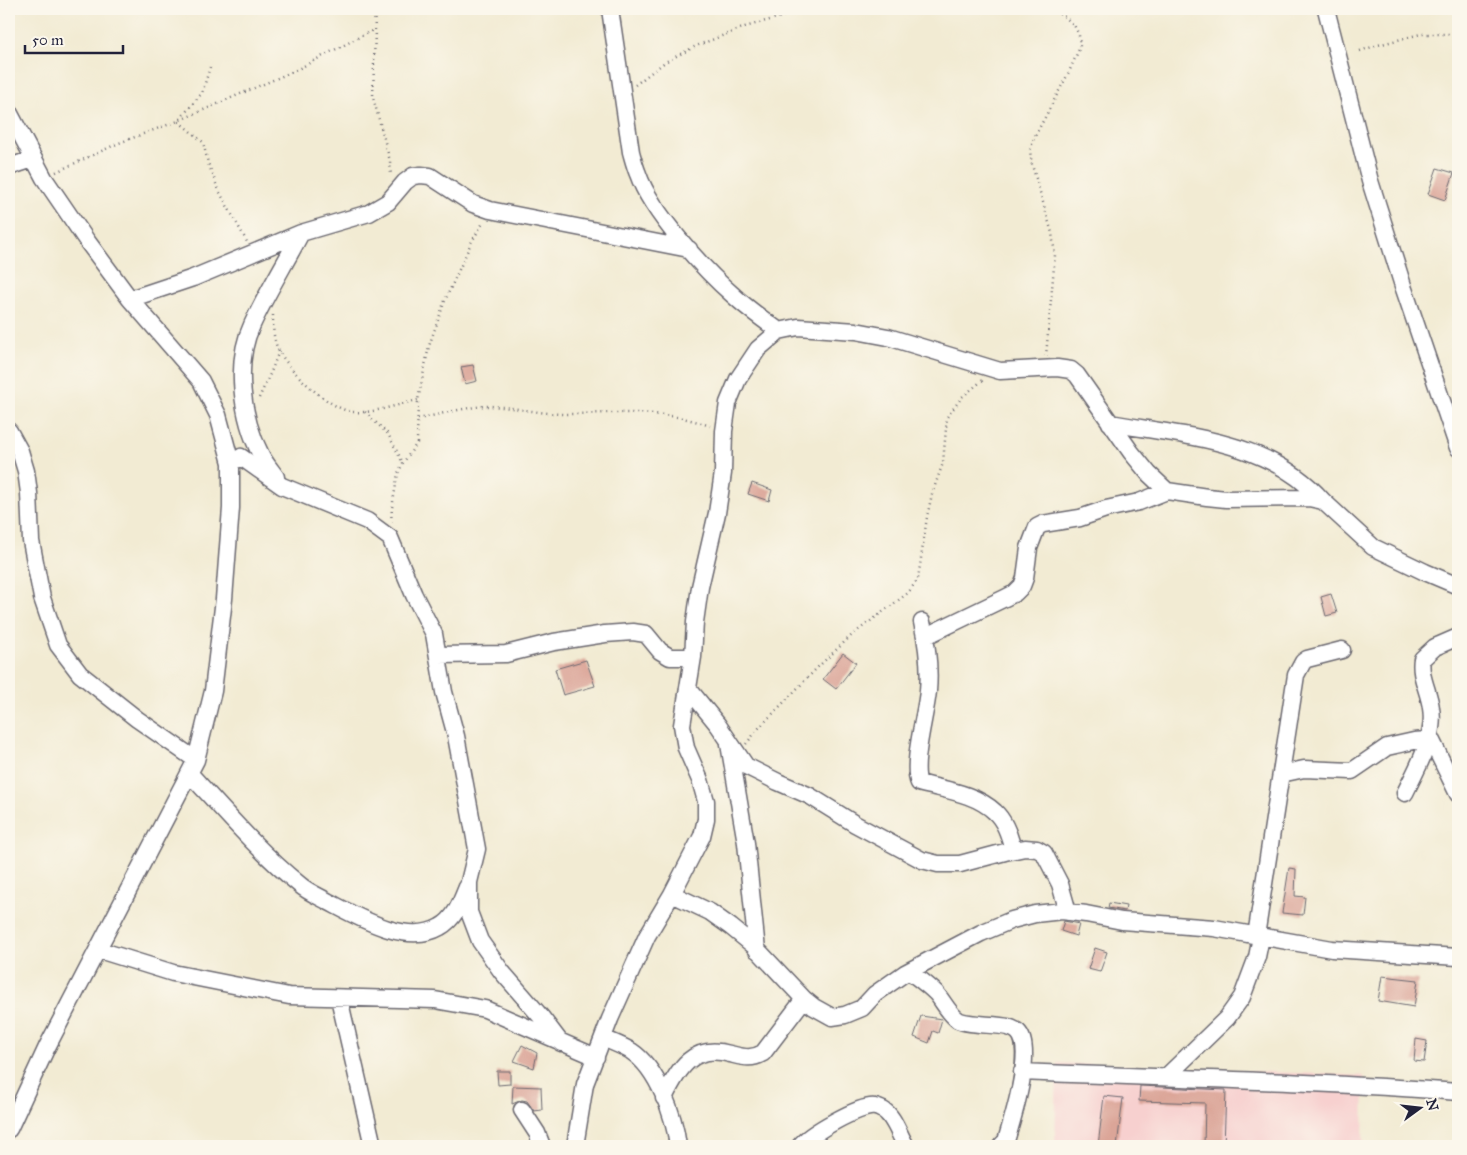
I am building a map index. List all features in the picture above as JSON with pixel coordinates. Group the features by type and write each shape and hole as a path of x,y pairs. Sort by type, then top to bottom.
{"street":[{"path":"610,9 631,152 638,175 649,196 689,250 734,296 779,331"},
{"path":"1326,9 1370,181 1404,289 1458,448"},
{"path":"9,112 44,178 130,299 201,381 218,415 231,463 231,508 224,599 213,692 193,767 99,950 47,1046 9,1129"},
{"path":"9,167 34,159"},
{"path":"130,299 194,278 301,233 369,213 388,202 405,182 413,176 421,175 438,181 473,204 490,210 689,250"},
{"path":"282,486 261,455 249,423 242,390 242,358 251,326 301,233"},
{"path":"575,1146 585,1084 603,1038 647,936 672,894 702,836 706,819 706,801 700,780 686,748 682,725 693,657 700,587 717,513 723,473 724,431 728,403 738,379 758,349 779,331 798,327 864,332 888,337 1000,371 1044,368 1071,370 1078,375 1110,423 1149,474 1167,491"},
{"path":"1110,423 1223,443 1253,452 1288,469 1314,490 1323,501 1373,547 1458,586"},
{"path":"9,430 20,451 26,471 31,541 42,598 58,645 80,674 193,767 268,857 301,886 360,918 396,931 422,933 440,927 456,912 469,882 477,849 472,814 456,736 444,692 434,634 414,595 390,538 367,521 282,486 240,457 231,463"},
{"path":"1013,850 1004,825 996,812 976,800 919,783 916,778 916,764 928,690 924,629 1004,598 1022,586 1025,578 1028,548 1037,527 1043,524 1080,518 1106,509 1139,502 1167,491 1207,498 1309,498 1323,501"},
{"path":"438,655 506,654 554,642 604,634 634,632 646,634 660,650 670,657 693,657"},
{"path":"1405,793 1432,725 1432,709 1422,675 1422,659 1435,647 1458,637"},
{"path":"1166,1077 1227,1018 1242,997 1257,958 1258,936 1296,675 1307,658 1342,650"},
{"path":"688,688 746,766 810,796 855,824 922,860 938,864 960,864 1025,848 1037,849 1044,853 1060,884 1068,912"},
{"path":"1281,774 1304,769 1352,771 1386,747 1428,738"},
{"path":"1428,738 1458,794"},
{"path":"728,740 746,843 757,950"},
{"path":"469,882 470,912 480,941 502,972 561,1043"},
{"path":"672,894 710,912 732,927 804,999 832,1017 845,1015 862,1008 875,994 909,971 981,933 1012,920 1035,914 1068,912 1122,921 1214,928 1332,949 1458,957"},
{"path":"99,950 173,973 288,996 435,1000 485,1010 596,1057"},
{"path":"909,971 936,993 958,1020 971,1024 987,1023 1018,1031 1023,1049 1020,1090 1006,1141 1001,1146"},
{"path":"339,998 373,1146"},
{"path":"664,1098 682,1068 695,1055 704,1052 727,1053 748,1058 756,1057 763,1053 804,999"},
{"path":"603,1038 632,1052 652,1072 664,1098 678,1146"},
{"path":"1022,1072 1397,1087 1458,1092"},
{"path":"800,1146 818,1130 862,1109 875,1106 885,1111 906,1146"},
{"path":"522,1110 537,1133 542,1146"}],"path":[{"path":"374,9 373,96 390,162 391,180 388,202"},
{"path":"623,94 665,62 696,46 745,27 808,9"},
{"path":"1044,368 1055,255 1052,233 1032,165 1030,151 1034,138 1080,47 1079,35 1074,25 1065,17 1050,9"},
{"path":"44,178 119,143 178,121 296,70 375,29"},
{"path":"1360,51 1421,34 1458,34"},
{"path":"178,121 202,93 210,67"},
{"path":"178,121 203,142 208,163 218,189 253,252"},
{"path":"390,538 395,486 403,463 416,443 418,400 429,346 444,303 471,244 490,210"},
{"path":"273,309 274,334 279,351 290,366 309,385 338,407 352,412 365,412 418,400"},
{"path":"258,398 279,351"},
{"path":"738,754 758,729 852,635 908,593 918,579 927,517 932,494 943,463 946,417 962,397 1000,371"},
{"path":"418,419 486,406 542,414 615,412 673,416 701,422 724,431"},
{"path":"365,412 388,434 403,463"}],"shaded area":[{"path":"1057,1063 1364,1076 1363,1146 1055,1146"}],"building":[{"path":"1437,168 1454,173 1445,200 1428,194"},
{"path":"473,365 477,381 465,384 461,367"},
{"path":"752,483 772,490 769,501 748,494"},
{"path":"1331,594 1337,613 1326,616 1321,597"},
{"path":"843,653 856,663 836,689 823,679"},
{"path":"586,660 595,686 563,695 555,669"},
{"path":"1289,868 1296,869 1295,896 1305,897 1303,915 1282,913"},
{"path":"1109,903 1126,906 1125,911 1108,908"},
{"path":"1064,921 1079,924 1076,936 1061,931"},
{"path":"1095,948 1107,952 1100,972 1088,969"},
{"path":"1382,976 1418,980 1414,1007 1378,1001"},
{"path":"921,1016 942,1019 938,1033 933,1031 929,1043 914,1037"},
{"path":"1416,1039 1427,1041 1424,1062 1414,1061"},
{"path":"522,1045 537,1053 534,1068 514,1061"},
{"path":"497,1071 510,1071 510,1084 498,1085"},
{"path":"513,1086 541,1087 542,1110 534,1111 527,1101 522,1100 512,1104"},
{"path":"1140,1086 1226,1090 1224,1146 1204,1146 1205,1103 1139,1101"},
{"path":"1104,1096 1123,1098 1117,1146 1098,1146"}]}
